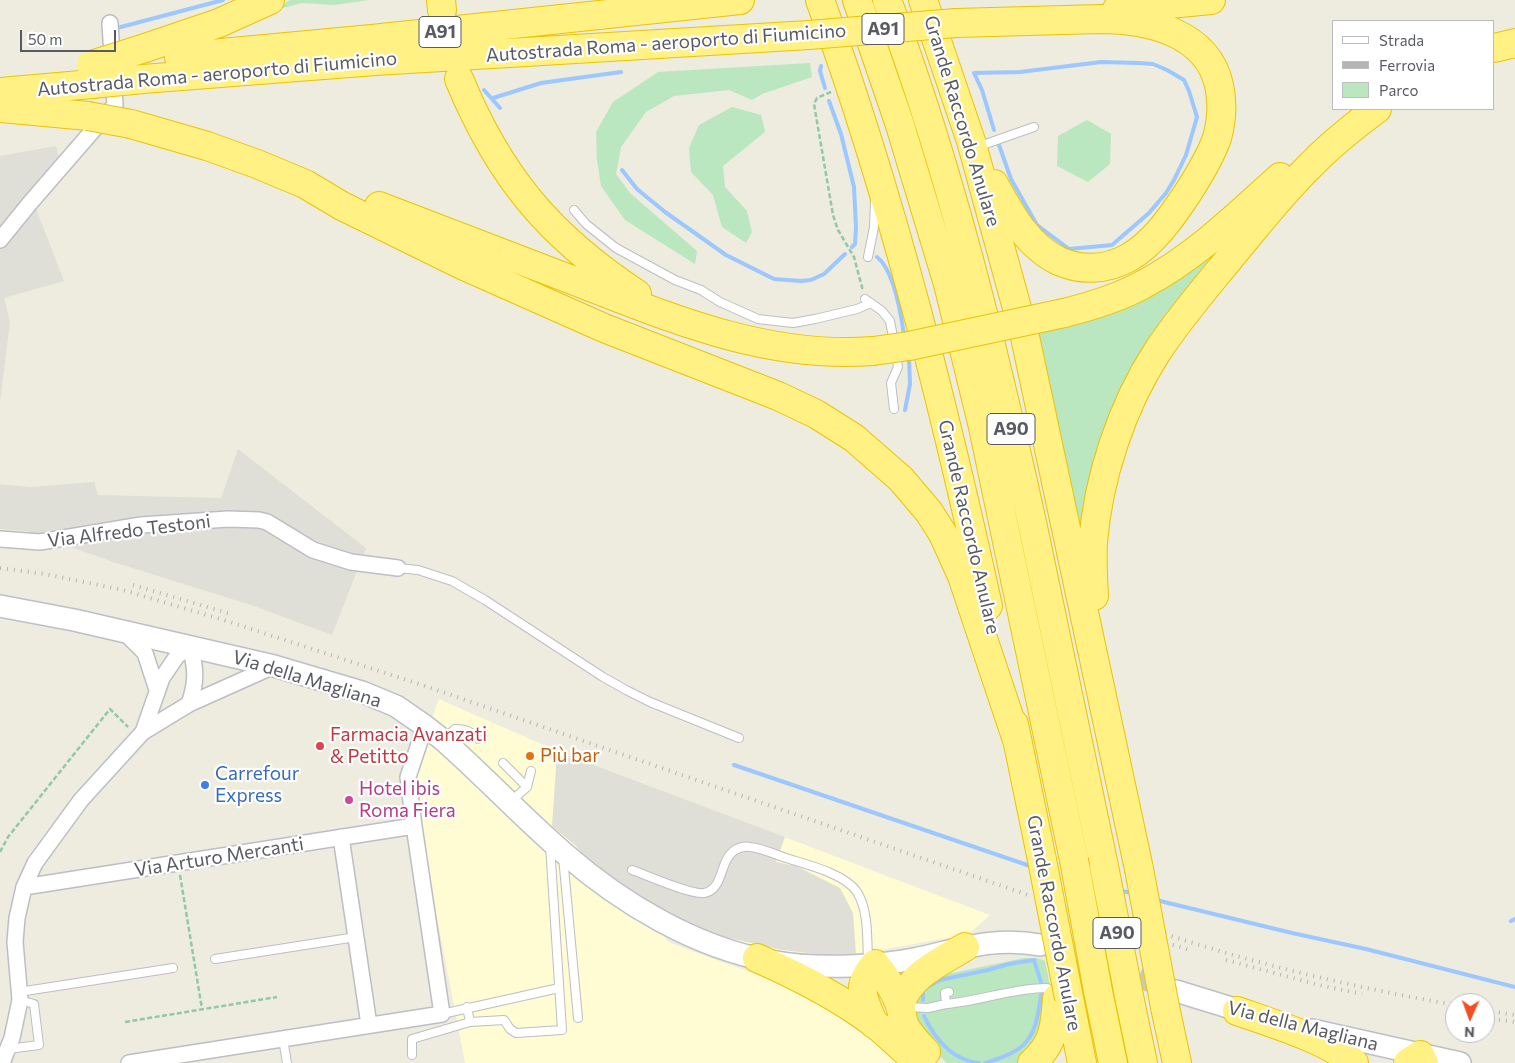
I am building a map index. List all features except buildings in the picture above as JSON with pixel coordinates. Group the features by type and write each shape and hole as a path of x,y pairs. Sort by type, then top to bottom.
{"highway":[{"path":"144,63 270,0"},
{"path":"716,0 739,0"},
{"name":"Autostrada Roma - aeroporto di Fiumicino","path":"0,92 144,63 739,0"},
{"name":"Grande Raccordo Anulare","path":"820,0 842,88 876,168 910,282 955,460 1018,743 1054,919 1058,995 1082,1063"},
{"name":"Grande Raccordo Anulare","path":"857,0 899,122 948,284 983,428 1074,860 1113,1063"},
{"name":"Grande Raccordo Anulare","path":"887,0 917,83 956,212 1009,418 1067,684 1142,1063"},
{"name":"Grande Raccordo Anulare","path":"923,0 985,142 1139,868 1171,999 1176,1055"},
{"name":"Autostrada Roma - aeroporto di Fiumicino","path":"144,63 375,61 809,35 1211,0"},
{"path":"956,23 1100,19 1130,21 1156,26 1182,36 1200,50 1214,69 1221,94 1221,118 1214,146 1200,174 1181,203 1163,227 1145,245 1127,258 1103,267 1084,268 1055,259 1037,246 1025,234 1013,218 985,142"},
{"path":"1495,48 1515,43"},
{"name":"Autostrada Roma - aeroporto di Fiumicino","path":"0,73 91,75"},
{"path":"459,79 478,121 496,152 530,202 555,230 589,260 642,297 719,334"},
{"path":"0,108 88,116 131,124 214,149 305,184 374,205 646,309 719,334 760,344 801,350 841,352 909,346 1064,313 1097,304 1129,292 1161,275 1180,262 1223,228 1324,137 1363,110"},
{"path":"1130,825 1124,774 1097,626 1093,578 1093,545 1096,522 1116,438 1131,400 1150,364 1196,301 1245,240 1310,166 1339,138 1376,110"},
{"path":"305,184 351,211 523,293 604,328 722,373 799,406 827,421 864,446 906,484 929,512 943,534 964,582 1018,743"},
{"path":"901,1010 906,990 912,983 926,971 965,947"},
{"path":"757,958 818,988 874,1024 918,1063"},
{"path":"874,1024 864,1002 862,988 864,978 871,965 887,980 909,1032 937,1063"},
{"path":"1032,1063 1040,1056 1050,1042 1056,1022 1058,995"},
{"path":"1237,1011 1321,1044 1339,1052 1354,1063"}],"main road":[{"name":"Via della Magliana","path":"0,606 35,612 274,666 362,692 396,706 443,740 557,847 615,893 649,915 693,936 757,958 811,966 871,965 917,959 965,947 1003,942 1023,942 1040,945"},
{"name":"Via della Magliana","path":"1171,999 1237,1011 1418,1060 1460,1063"}],"street":[{"path":"0,240 115,105 110,23"},
{"name":"Via Alfredo Testoni","path":"0,539 40,542 142,525 259,520 267,522 313,550 351,562 398,568"},
{"path":"123,632 145,653 157,690"},
{"path":"143,732 157,690 168,667 177,656 190,646 195,674 195,688 189,704"},
{"path":"5,1056 20,996 15,942 18,918 24,887 35,863 81,800 143,732 189,704 274,666"},
{"path":"168,667 195,674"},
{"path":"129,1063 442,1014 408,777 425,726"},
{"name":"Via Arturo Mercanti","path":"24,887 414,826"},
{"path":"341,838 370,1025"}],"lane":[{"path":"985,142 1034,127"},
{"path":"868,257 874,227 876,168"},
{"path":"574,210 586,224 616,248 675,280 701,290 720,302 758,319 793,323 857,309 868,301 882,311 890,321 888,349 898,367 891,383 894,409"},
{"path":"398,568 418,570 452,581 626,690 650,702 739,738"},
{"path":"443,740 455,729 464,729 473,733 478,739"},
{"path":"503,763 526,787"},
{"path":"510,802 526,787 531,771"},
{"path":"412,1055 412,1039 470,1022 504,1020 516,1034 562,1030 559,988 557,847"},
{"path":"557,847 578,1018"},
{"path":"632,870 700,894 712,890 718,882 726,859 737,848 757,848 823,870 845,881 859,895 864,914 871,965"},
{"path":"215,959 356,937"},
{"path":"20,996 173,968"},
{"path":"442,1014 559,988"},
{"path":"901,1010 907,1008 928,1008 1024,990 1058,995"},
{"path":"946,1004 945,993 949,992"},
{"path":"5,1056 39,1045 34,1004 20,996"},
{"path":"467,1007 470,1022"},
{"path":"283,1039 287,1063"}],"path":[{"path":"842,88 817,98 814,104 833,216 838,230 854,257 868,301"},
{"path":"0,852 8,837 110,710"},
{"path":"178,864 202,1009"},
{"path":"125,1022 277,997"}],"shaded area":[{"path":"56,146 60,160 30,193 64,281 4,298 10,322 0,402 0,156"},
{"path":"238,449 366,548 332,635 251,605 113,562 26,531 0,529 0,484 30,487 94,482 98,495 221,498"},
{"path":"439,699 555,750 990,915 969,934 870,952 822,956 734,945 651,909 668,942 801,991 875,1043 899,1063 465,1063 410,777"},
{"path":"557,751 785,837 776,862 796,866 840,888 853,913 856,954 826,955 782,950 720,936 652,909 588,861 575,845 552,826"}],"green space":[{"path":"290,0 369,0 334,5 302,3 275,10"},
{"path":"810,63 812,77 762,94 752,100 729,90 674,96 646,112 621,147 616,174 630,193 697,251 695,264 625,220 601,186 597,159 596,132 613,102 658,72"},
{"path":"732,107 761,115 765,132 723,166 725,187 747,211 752,232 746,243 722,227 713,195 691,172 689,148 699,125"},
{"path":"1087,120 1111,134 1110,164 1088,182 1057,166 1058,136"},
{"path":"1249,221 1179,318 1087,535 1078,537 1034,333 1096,318 1154,294 1191,269"},
{"path":"1024,958 1037,958 1045,961 1053,1001 1027,1063 947,1063 934,1051 909,1010 910,1003 938,976"}],"waterway":[{"path":"117,28 223,0"},
{"path":"994,130 982,90 974,73 1020,72 1101,62 1153,64 1167,70 1184,80 1197,117 1186,155 1166,193 1149,213 1112,245 1069,249 1037,225 1011,179 999,145"},
{"path":"821,66 820,71 825,88"},
{"path":"493,98 541,83 621,72"},
{"path":"484,90 500,108"},
{"path":"829,101 841,134 854,187 856,227 855,244 852,247"},
{"path":"622,170 637,189 665,212 726,255 774,279 811,280 824,274 845,254"},
{"path":"877,257 883,263 892,282 899,305 904,335"},
{"path":"905,410 910,384 909,359"},
{"path":"734,765 1033,867"},
{"path":"1119,890 1134,894"},
{"path":"1156,900 1366,949 1515,987"},
{"path":"1511,921 1515,919"},
{"path":"923,1000 923,989 940,980 1034,960 1041,982"},
{"path":"985,1063 1011,1053 1027,1041 1036,1022 1041,995"},
{"path":"924,1016 933,1033 953,1053 961,1058 979,1063"}],"tunnel":[{"path":"1048,947 1082,957 1173,990"}],"railway":[{"path":"0,568 45,574 123,590 227,621 425,686 1031,896"},
{"path":"133,585 231,614"},
{"path":"1165,934 1236,956 1308,975 1445,1003"},
{"path":"1166,943 1190,950"},
{"path":"1226,960 1323,986 1362,994"},
{"path":"1495,1012 1515,1015"},
{"path":"1495,1019 1515,1022"}],"place":[{"name":"Farmacia Avanzati & Petitto","path":"320,746"},
{"name":"Più bar","path":"530,756"},
{"name":"Carrefour Express","path":"205,785"},
{"name":"Hotel ibis Roma Fiera","path":"349,800"}]}
